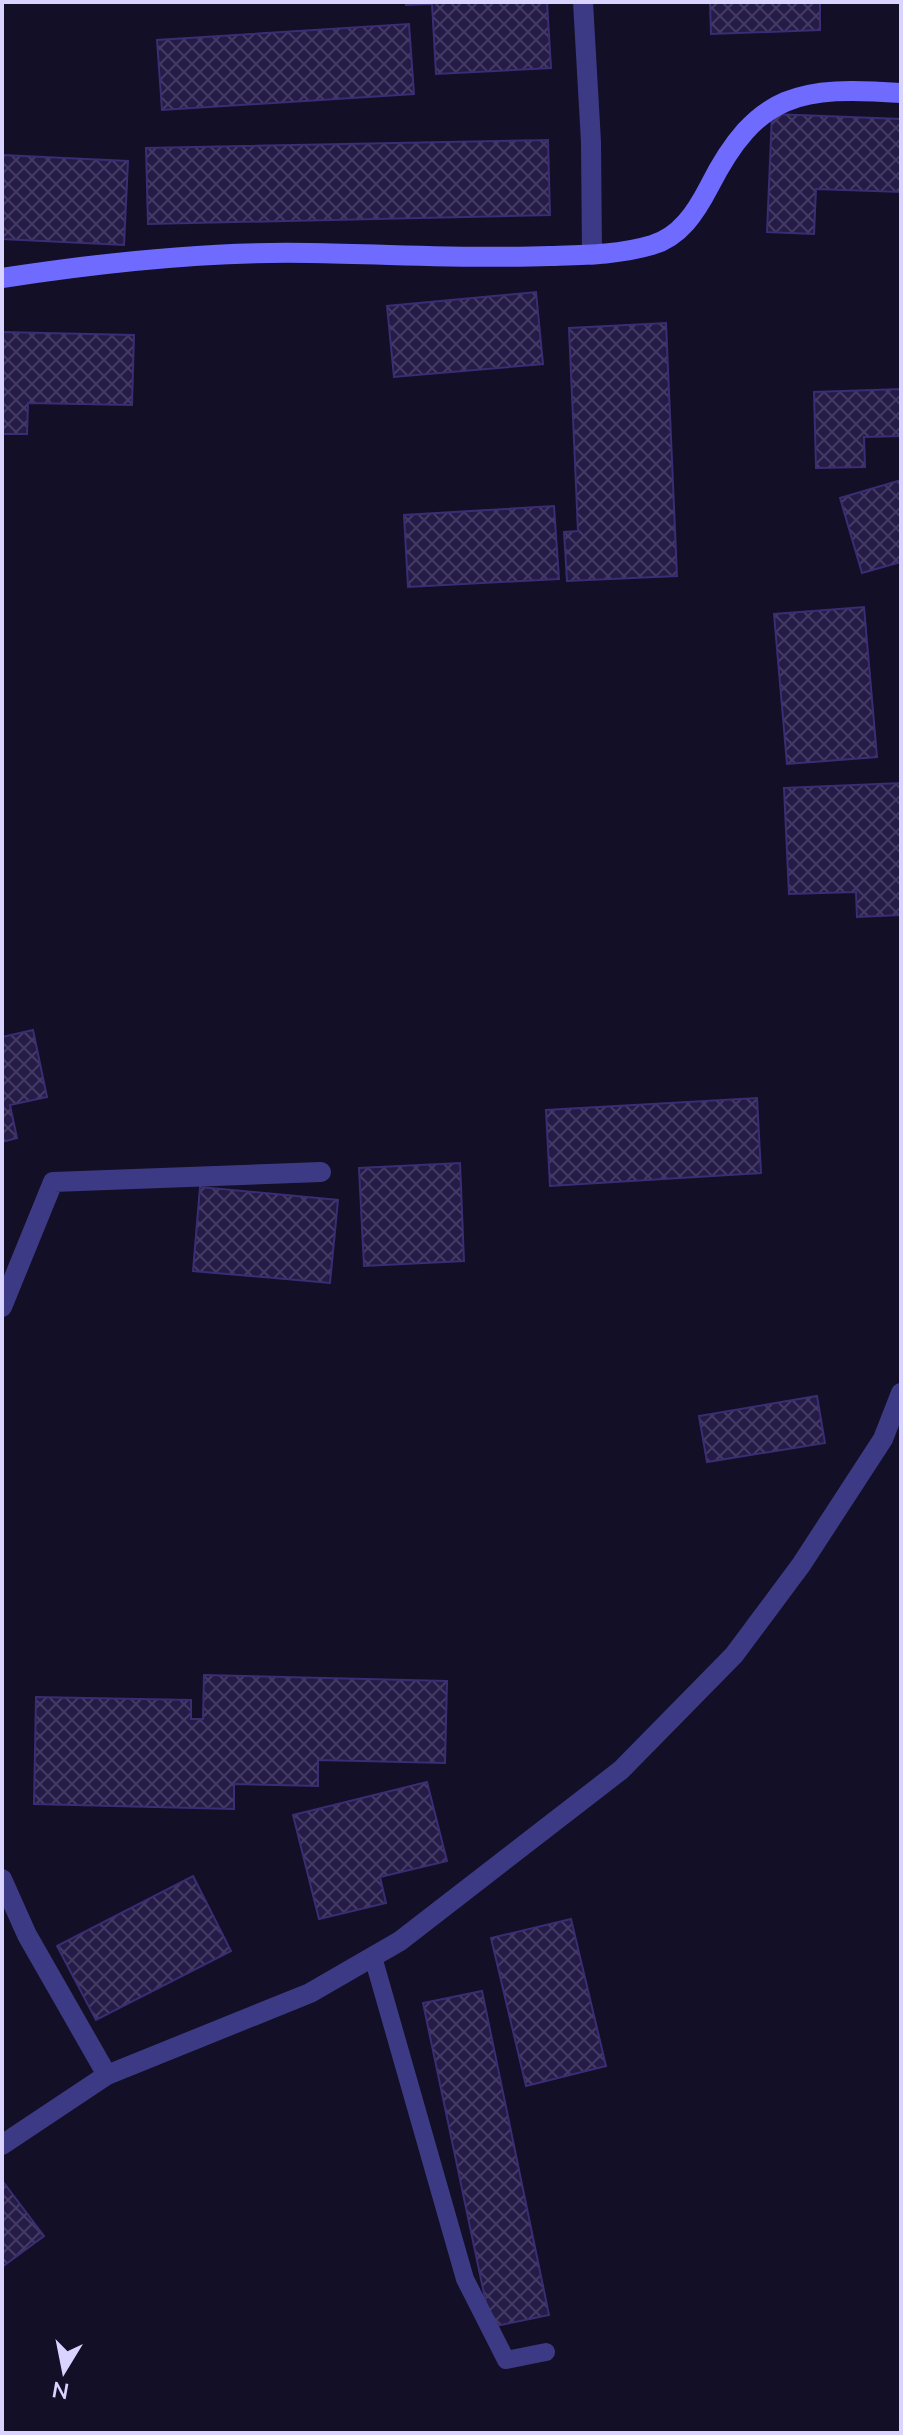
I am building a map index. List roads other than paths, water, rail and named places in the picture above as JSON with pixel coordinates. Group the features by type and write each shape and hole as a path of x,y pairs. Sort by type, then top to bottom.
{"street":[{"path":"583,2 591,142 592,255"},
{"path":"2,278 89,264 305,253 479,259 613,254 655,245 679,231 698,208 723,158 754,118 791,98 841,89 901,93"},
{"path":"2,1307 53,1182 321,1172"},
{"path":"2,2145 107,2075 310,1993 373,1957 469,1890 621,1770 734,1655 801,1565 883,1439 901,1393"},
{"path":"2,1879 27,1935 107,2075"}],"lane":[{"path":"373,1957 465,2279 506,2360 546,2352"}]}
